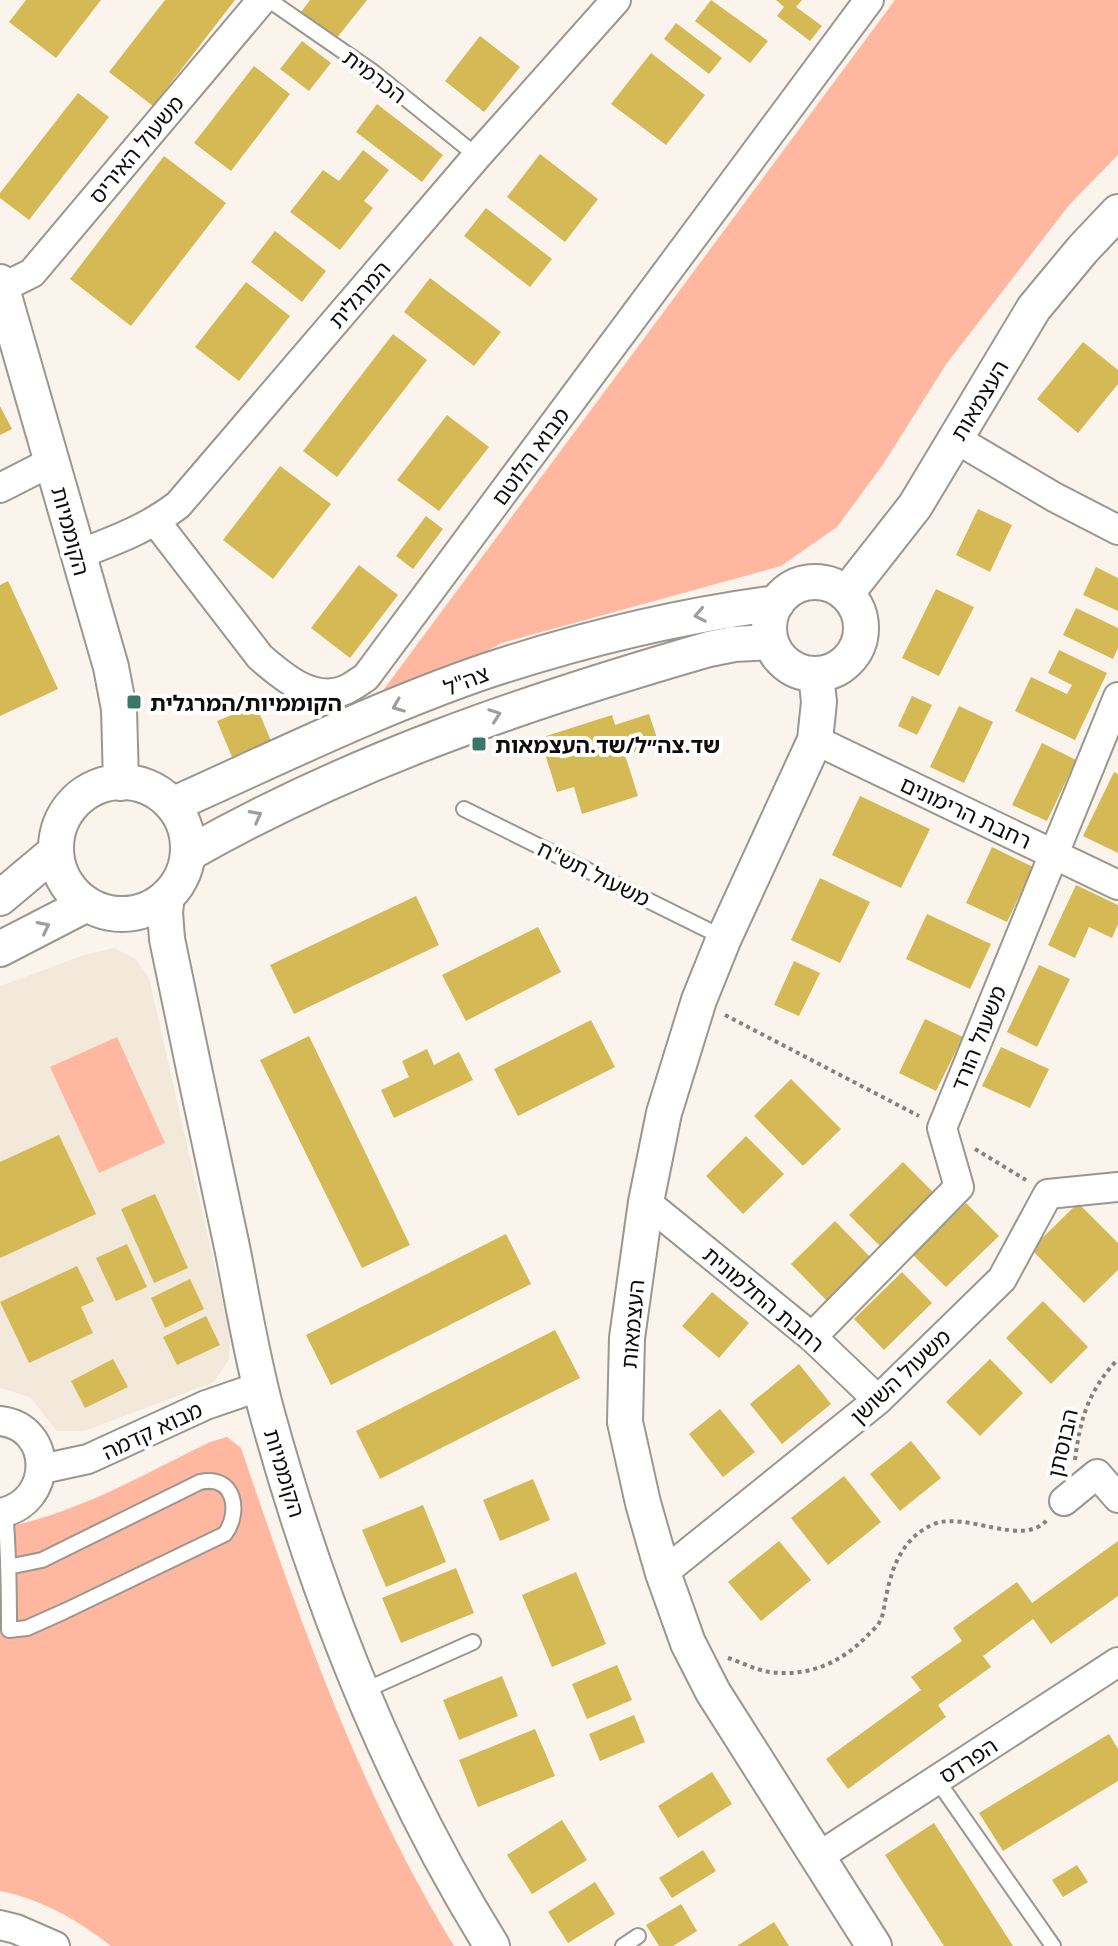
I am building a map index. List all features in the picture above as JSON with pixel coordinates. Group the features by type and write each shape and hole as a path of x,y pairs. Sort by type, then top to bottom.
{"street":[{"name":"משעול האיריס","path":"1,285 32,273 262,0"},
{"name":"המרגלית","path":"77,555 156,522 178,505 477,156 616,0"},
{"name":"מבוא הלוטם","path":"156,522 260,657 282,676 323,695 345,690 366,677 869,0"},
{"name":"העצמאות","path":"846,594 915,506 1034,308 1118,212"},
{"name":"הקוממיות","path":"1,285 111,667 119,709 121,783"},
{"path":"956,439 1054,497 1118,530"},
{"path":"0,488 53,461"},
{"path":"809,582 835,586 846,594 859,614 860,638 856,650 840,667 816,674 805,673 784,662 771,642 771,615 777,603 796,586 809,582"},
{"name":"צה\"ל","path":"172,805 351,725 485,672 669,621 777,603"},
{"name":"צה\"ל","path":"188,854 279,804 501,713 709,649 771,642"},
{"name":"העצמאות","path":"816,674 819,713 815,740 724,938 699,1000 664,1113 646,1202 627,1338 625,1422 643,1503 688,1643 713,1692 874,1946"},
{"name":"משעול הורד","path":"942,1128 1118,697"},
{"name":"רחבת הרימונים","path":"815,740 1118,885"},
{"path":"0,949 102,909 144,909 167,896 177,884 188,854 187,837 172,805 149,788 121,783 95,788 74,803 60,826 56,851 65,882 102,909"},
{"path":"0,898 56,851"},
{"name":"הקוממיות","path":"167,896 165,912 173,967 261,1386 297,1512 361,1692 386,1748 492,1946"},
{"name":"הקוממיות","path":"102,909 146,928 173,967"},
{"path":"812,1337 959,1187 942,1128"},
{"path":"1048,1194 1118,1187"},
{"name":"משעול השושן","path":"663,1573 878,1400 1002,1279 1048,1194"},
{"name":"רחבת החלמונית","path":"646,1202 812,1337 878,1400"},
{"name":"מבוא קדמה","path":"42,1469 88,1459 206,1405 261,1386"},
{"path":"0,1421 21,1428 32,1439 42,1469 39,1483 23,1504 2,1512"},
{"path":"1064,1501 1097,1474 1118,1498"},
{"name":"הפרדס","path":"818,1857 1118,1662"},
{"path":"0,1925 55,1946"}],"lane":[{"name":"הכרמית","path":"269,0 373,72 477,156"},
{"name":"משעול תש\"ח","path":"464,809 724,938"},
{"path":"2,1512 8,1567 9,1630 27,1628 225,1534 233,1522 230,1492 222,1483 211,1479 200,1482 42,1560 8,1567"},
{"path":"361,1692 473,1642"},
{"path":"937,1780 1053,1946"},
{"path":"623,1946 638,1936"}],"path":[{"path":"699,1000 942,1128 1048,1194"},
{"name":"הבוסתן","path":"688,1643 767,1672 812,1671 851,1653 880,1623 899,1553 915,1534 938,1523 971,1522 1014,1532 1043,1525 1064,1501 1073,1477 1077,1440 1099,1378 1118,1359"}],"shaded area":[{"path":"895,0 1118,0 1118,155 1070,204 947,363 884,463 837,527 781,566 502,643 364,716"},
{"path":"114,948 136,959 149,978 230,1334 229,1359 214,1382 85,1431 57,1431 30,1397 0,1388 0,986 84,955"},
{"path":"117,1037 165,1143 99,1173 50,1067"},
{"path":"227,1437 241,1448 309,1640 360,1765 420,1887 454,1946 111,1946 58,1912 0,1891 0,1528 81,1504 210,1442"}],"building":[{"path":"26,0 101,0 56,58 9,22"},
{"path":"165,0 235,0 153,106 109,72"},
{"path":"310,0 367,0 336,39 301,12"},
{"path":"711,0 768,41 750,63 695,21"},
{"path":"776,0 802,0 796,7 822,26 810,41 777,16 784,7"},
{"path":"676,23 722,58 709,74 664,39"},
{"path":"480,36 520,67 484,112 445,81"},
{"path":"302,41 331,63 309,91 280,69"},
{"path":"651,53 705,95 666,145 611,104"},
{"path":"254,66 290,94 231,171 194,143"},
{"path":"78,93 109,117 29,220 0,198 0,193"},
{"path":"377,104 443,155 422,182 356,132"},
{"path":"363,150 389,170 364,201 373,208 340,250 290,212 323,170 339,181"},
{"path":"540,154 598,199 565,242 507,197"},
{"path":"164,156 226,203 131,326 70,279"},
{"path":"486,208 552,259 530,287 464,236"},
{"path":"275,231 326,271 302,302 251,262"},
{"path":"430,278 501,332 474,366 404,312"},
{"path":"246,282 290,316 239,381 195,347"},
{"path":"393,334 427,360 337,477 303,451"},
{"path":"1083,342 1118,370 1118,384 1078,433 1037,399"},
{"path":"0,406 12,429 0,435"},
{"path":"447,415 489,447 439,511 397,480"},
{"path":"280,466 331,504 273,579 223,540"},
{"path":"978,509 1012,525 990,572 956,555"},
{"path":"426,516 443,529 413,569 396,556"},
{"path":"359,565 398,595 350,658 311,628"},
{"path":"1096,567 1118,578 1118,611 1083,595"},
{"path":"8,581 58,689 0,716 0,585"},
{"path":"936,589 974,607 939,676 902,658"},
{"path":"1076,608 1118,628 1118,648 1113,659 1063,635"},
{"path":"1059,650 1107,673 1075,740 1015,711 1031,677 1067,694 1072,685 1048,673"},
{"path":"912,696 932,705 917,735 898,726"},
{"path":"256,705 271,741 232,757 217,721"},
{"path":"959,706 993,722 964,783 930,767"},
{"path":"649,714 659,744 625,755 638,796 582,814 574,787 557,792 540,738 612,715 615,725"},
{"path":"1042,743 1076,760 1047,821 1012,805"},
{"path":"1114,772 1118,774 1118,853 1083,836"},
{"path":"860,796 930,829 901,888 832,855"},
{"path":"992,847 1033,867 1007,922 966,903"},
{"path":"820,878 870,902 840,963 791,940"},
{"path":"1076,885 1118,905 1118,924 1112,938 1089,927 1075,958 1048,945"},
{"path":"416,896 439,945 294,1014 270,965"},
{"path":"927,914 991,944 970,989 906,959"},
{"path":"538,927 561,972 466,1021 442,975"},
{"path":"794,961 820,973 799,1016 774,1005"},
{"path":"1039,965 1070,979 1037,1047 1007,1032"},
{"path":"925,1019 963,1037 936,1091 899,1073"},
{"path":"591,1020 615,1067 518,1116 494,1069"},
{"path":"309,1036 410,1245 362,1268 260,1060"},
{"path":"1001,1047 1049,1069 1030,1108 982,1086"},
{"path":"427,1049 434,1065 459,1052 473,1080 394,1118 381,1090 409,1077 402,1061"},
{"path":"791,1079 841,1129 803,1166 754,1116"},
{"path":"59,1135 96,1214 0,1258 0,1162"},
{"path":"746,1136 784,1174 743,1214 706,1176"},
{"path":"903,1162 936,1195 882,1248 849,1215"},
{"path":"155,1194 188,1268 154,1283 121,1209"},
{"path":"966,1203 999,1236 946,1287 913,1255"},
{"path":"1078,1203 1118,1243 1118,1270 1084,1303 1031,1249"},
{"path":"835,1221 872,1259 828,1302 791,1264"},
{"path":"506,1234 531,1284 331,1385 306,1335"},
{"path":"127,1244 147,1287 116,1301 96,1258"},
{"path":"77,1266 94,1301 81,1307 93,1333 29,1363 0,1302"},
{"path":"902,1272 932,1303 884,1350 854,1319"},
{"path":"190,1279 204,1309 165,1328 151,1298"},
{"path":"712,1292 749,1323 719,1358 682,1326"},
{"path":"1043,1301 1088,1347 1051,1384 1006,1338"},
{"path":"206,1316 220,1345 177,1365 163,1337"},
{"path":"555,1330 580,1378 380,1479 356,1431"},
{"path":"113,1359 128,1387 85,1408 71,1381"},
{"path":"990,1359 1023,1393 980,1436 946,1402"},
{"path":"799,1364 831,1404 782,1444 750,1404"},
{"path":"720,1409 755,1452 723,1477 689,1434"},
{"path":"911,1441 941,1478 900,1511 870,1474"},
{"path":"844,1476 881,1522 828,1565 791,1518"},
{"path":"533,1479 550,1520 500,1541 483,1500"},
{"path":"423,1505 446,1562 386,1587 362,1530"},
{"path":"779,1541 811,1580 761,1621 728,1582"},
{"path":"1118,1541 1118,1596 1051,1644 1033,1619 983,1656 991,1667 938,1705 946,1717 848,1789 826,1759 921,1690 911,1677 962,1641 953,1628 1017,1582 1032,1603"},
{"path":"456,1568 474,1613 401,1643 382,1598"},
{"path":"576,1572 606,1644 552,1667 522,1595"},
{"path":"617,1665 632,1700 587,1719 572,1684"},
{"path":"502,1676 518,1716 459,1740 443,1700"},
{"path":"634,1715 645,1742 600,1761 589,1734"},
{"path":"535,1729 555,1776 478,1807 459,1760"},
{"path":"1109,1734 1118,1749 1118,1781 1003,1851 979,1813"},
{"path":"712,1772 732,1804 678,1838 658,1806"},
{"path":"562,1820 587,1860 532,1894 507,1855"},
{"path":"934,1823 1013,1946 944,1946 885,1855"},
{"path":"703,1850 716,1871 672,1898 659,1878"},
{"path":"1077,1865 1088,1882 1063,1897 1052,1880"},
{"path":"595,1882 615,1914 568,1943 548,1912"},
{"path":"681,1904 697,1931 673,1946 659,1946 646,1925"},
{"path":"774,1922 789,1946 737,1946"}],"place":[{"name":"הקוממיות/המרגלית","path":"134,702"},
{"name":"שד.צה״ל/שד.העצמאות","path":"479,744"}]}
